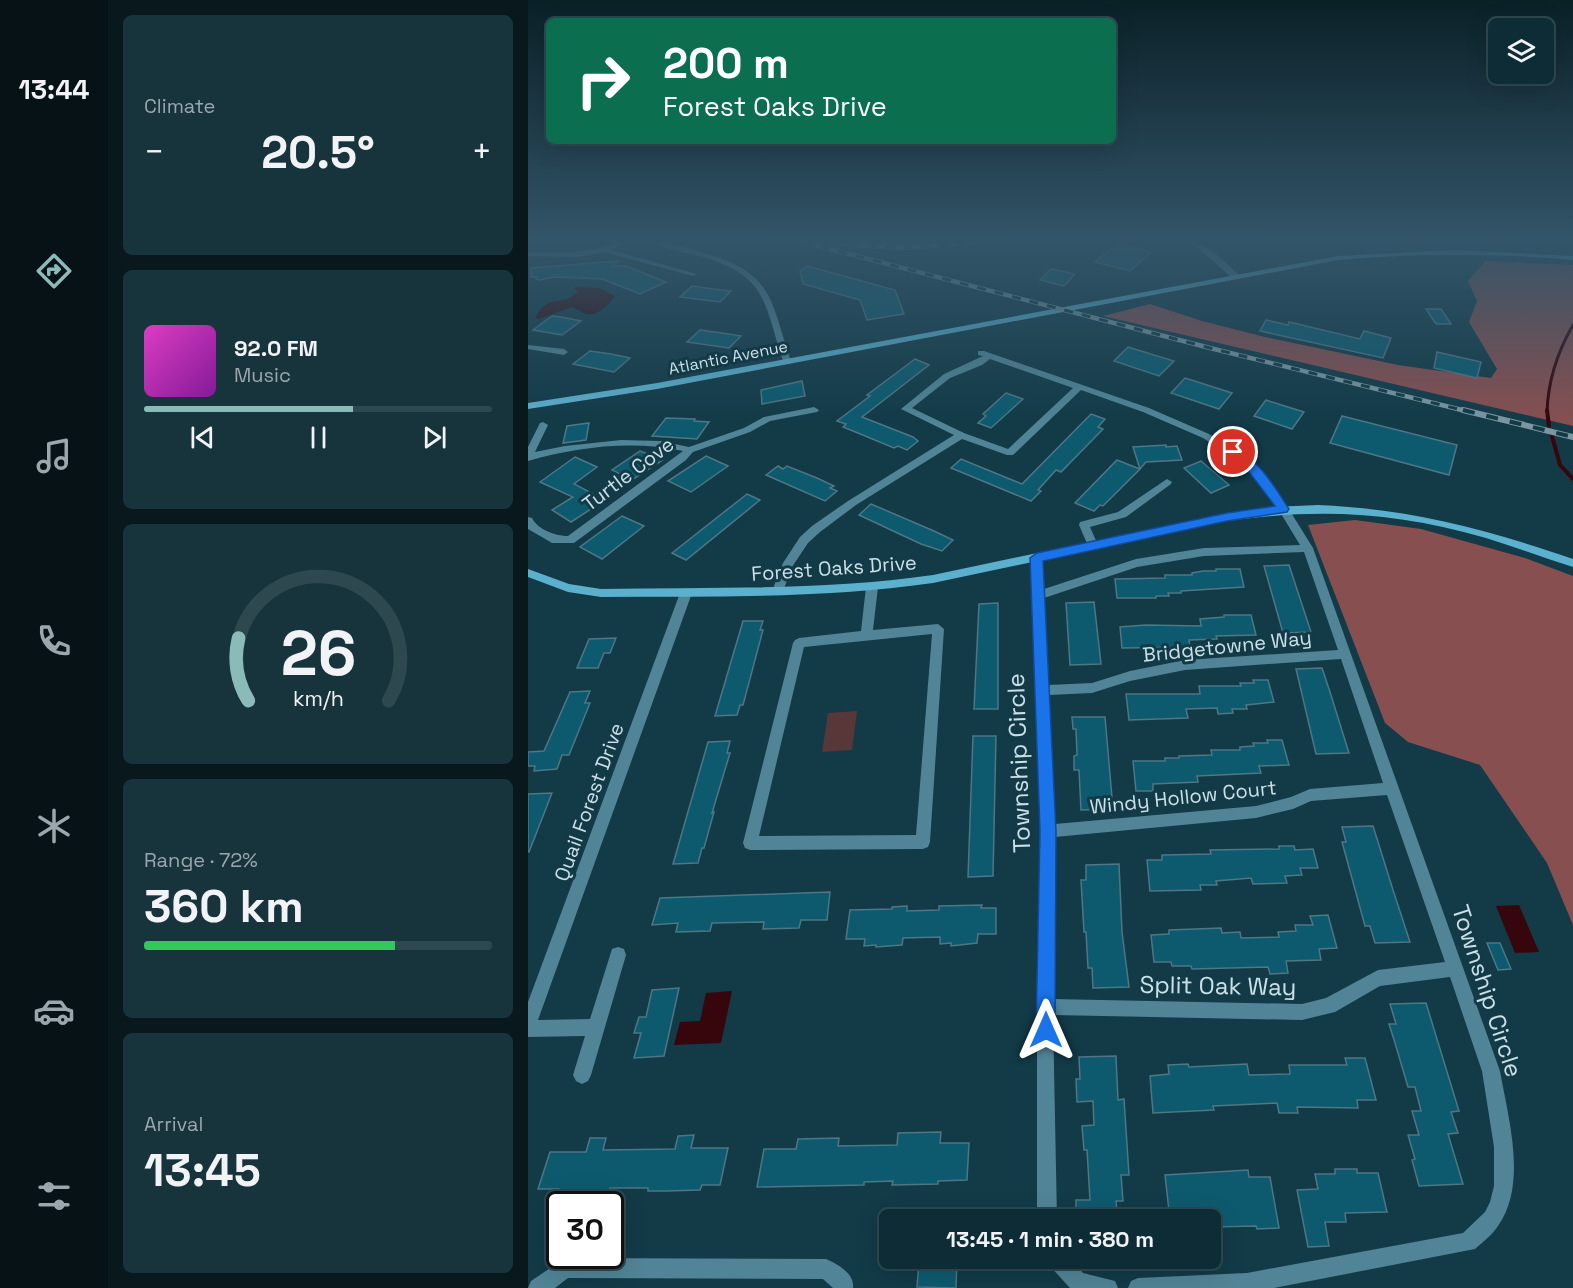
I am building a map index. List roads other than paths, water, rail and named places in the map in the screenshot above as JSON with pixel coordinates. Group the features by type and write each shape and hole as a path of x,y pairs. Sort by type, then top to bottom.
{"main road":[{"name":"Atlantic Avenue","path":"528,406 575,400 1102,302"},
{"name":"Forest Oaks Drive","path":"528,573 555,584 583,591 686,593 872,587 933,579 1227,517 1283,509 1365,510 1433,520 1505,539 1573,563"}],"street":[{"path":"767,302 787,361"},
{"path":"528,347 564,352"},
{"name":"Township Circle","path":"962,435 906,409 947,376 970,368 985,354 1182,424 1233,452 1246,462 1273,492 1308,548 1491,1071 1502,1141 1504,1190 1492,1218 1468,1242 1246,1283 1138,1288"},
{"path":"778,591 787,566 804,540 852,503 962,435 1010,453 1079,387"},
{"path":"690,450 747,430 767,419 814,410"},
{"path":"528,458 543,425"},
{"name":"Turtle Cove","path":"528,458 561,450 626,441 664,443 690,450 683,458 570,540 556,540 538,532"},
{"path":"1093,545 1084,525 1122,515 1167,482"},
{"path":"528,521 530,526 538,532 528,538"},
{"path":"1040,595 1136,563 1204,552 1308,548"},
{"name":"Township Circle","path":"1037,558 1048,831 1045,1007 1047,1209"},
{"path":"866,635 872,587"},
{"name":"Quail Forest Drive","path":"528,1027 686,593"},
{"path":"938,629 923,842 750,843 799,643 866,635 938,629"},
{"name":"Bridgetowne Way","path":"1041,690 1092,688 1130,676 1185,665 1346,654"},
{"name":"Windy Hollow Court","path":"1048,831 1256,812 1293,803 1310,795 1393,788"},
{"path":"582,1075 618,955"},
{"name":"Split Oak Way","path":"1045,1007 1302,1012 1329,1006 1378,978 1454,969"},
{"path":"528,1027 596,1027"},
{"path":"538,1288 565,1268 826,1269 844,1283 843,1288"},
{"path":"1066,1269 1078,1282 1108,1288"}],"waterway":[{"path":"1547,411 1549,389 1555,367 1573,325"},
{"path":"1547,411 1549,426"},
{"path":"1552,436 1560,465 1573,479"}],"railway":[{"path":"1034,302 1470,412"},
{"path":"1463,410 1573,437"}]}
